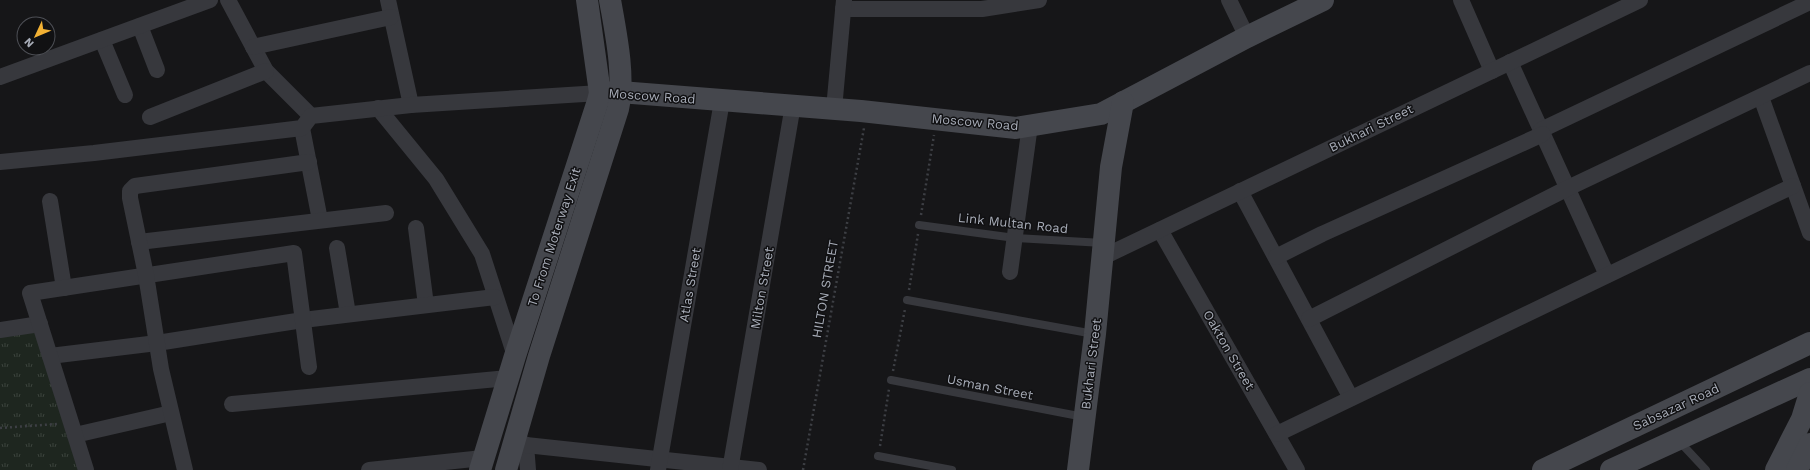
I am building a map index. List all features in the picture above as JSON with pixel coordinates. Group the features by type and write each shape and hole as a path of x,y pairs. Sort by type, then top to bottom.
{"main road":[{"name":"To From Moterway Exit","path":"506,470 521,442 539,356 618,109 610,92 587,0"},
{"name":"To From Moterway Exit","path":"482,464 515,356 560,220 610,92 610,0"},
{"name":"Moscow Road","path":"610,92 867,111 1016,128 1101,114 1246,37 1323,0"},
{"name":"Bukhari Street","path":"1078,470 1095,334 1112,168 1123,102"},
{"name":"Sabsazar Road","path":"1543,470 1810,343"},
{"path":"1611,470 1810,379"},
{"path":"1776,470 1802,419 1810,393"},
{"path":"1797,470 1810,444"}],"street":[{"path":"0,77 210,0"},
{"path":"228,0 266,71 306,122 309,162 320,220"},
{"path":"388,0 411,105"},
{"path":"834,109 843,4 982,9 1039,0"},
{"path":"1229,0 1246,37"},
{"path":"1461,0 1492,71"},
{"name":"Bukhari Street","path":"1103,250 1160,230 1640,0"},
{"path":"1276,257 1542,132 1810,2"},
{"path":"253,47 391,17"},
{"path":"140,26 157,70"},
{"path":"102,40 125,95"},
{"path":"1510,62 1607,275"},
{"path":"150,117 266,71"},
{"path":"1308,319 1568,188 1810,73"},
{"path":"0,162 94,153 306,122 378,108 610,92"},
{"path":"1761,97 1810,233"},
{"name":"Atlas Street","path":"659,464 722,101"},
{"name":"Milton Street","path":"730,468 793,106"},
{"path":"378,108 436,179 482,254 515,356"},
{"path":"1010,272 1030,125"},
{"path":"185,470 171,413 157,343 130,192 135,186 309,162"},
{"path":"1277,434 1792,186"},
{"path":"1240,191 1351,398"},
{"path":"50,200 64,288"},
{"path":"139,242 386,213"},
{"path":"416,228 426,305"},
{"name":"Oakton Street","path":"1160,230 1297,470"},
{"path":"337,248 348,314"},
{"path":"86,470 30,293 294,253 309,367"},
{"path":"50,356 157,343 348,314 495,297"},
{"path":"0,330 40,324"},
{"path":"232,404 508,378"},
{"path":"73,429 171,413"},
{"path":"528,470 521,442 659,464 759,470"},
{"path":"369,470 482,464"}],"lane":[{"name":"Link Multan Road","path":"919,225 1103,250"},
{"path":"907,300 1095,334"},
{"name":"Usman Street","path":"891,380 1084,417"},
{"path":"1677,439 1706,470"},
{"path":"878,456 952,470"}],"path":[{"name":"HILTON STREET","path":"803,470 867,111"},
{"path":"0,428 73,429"}],"green space":[{"path":"40,324 86,470 0,470 0,330"}]}
